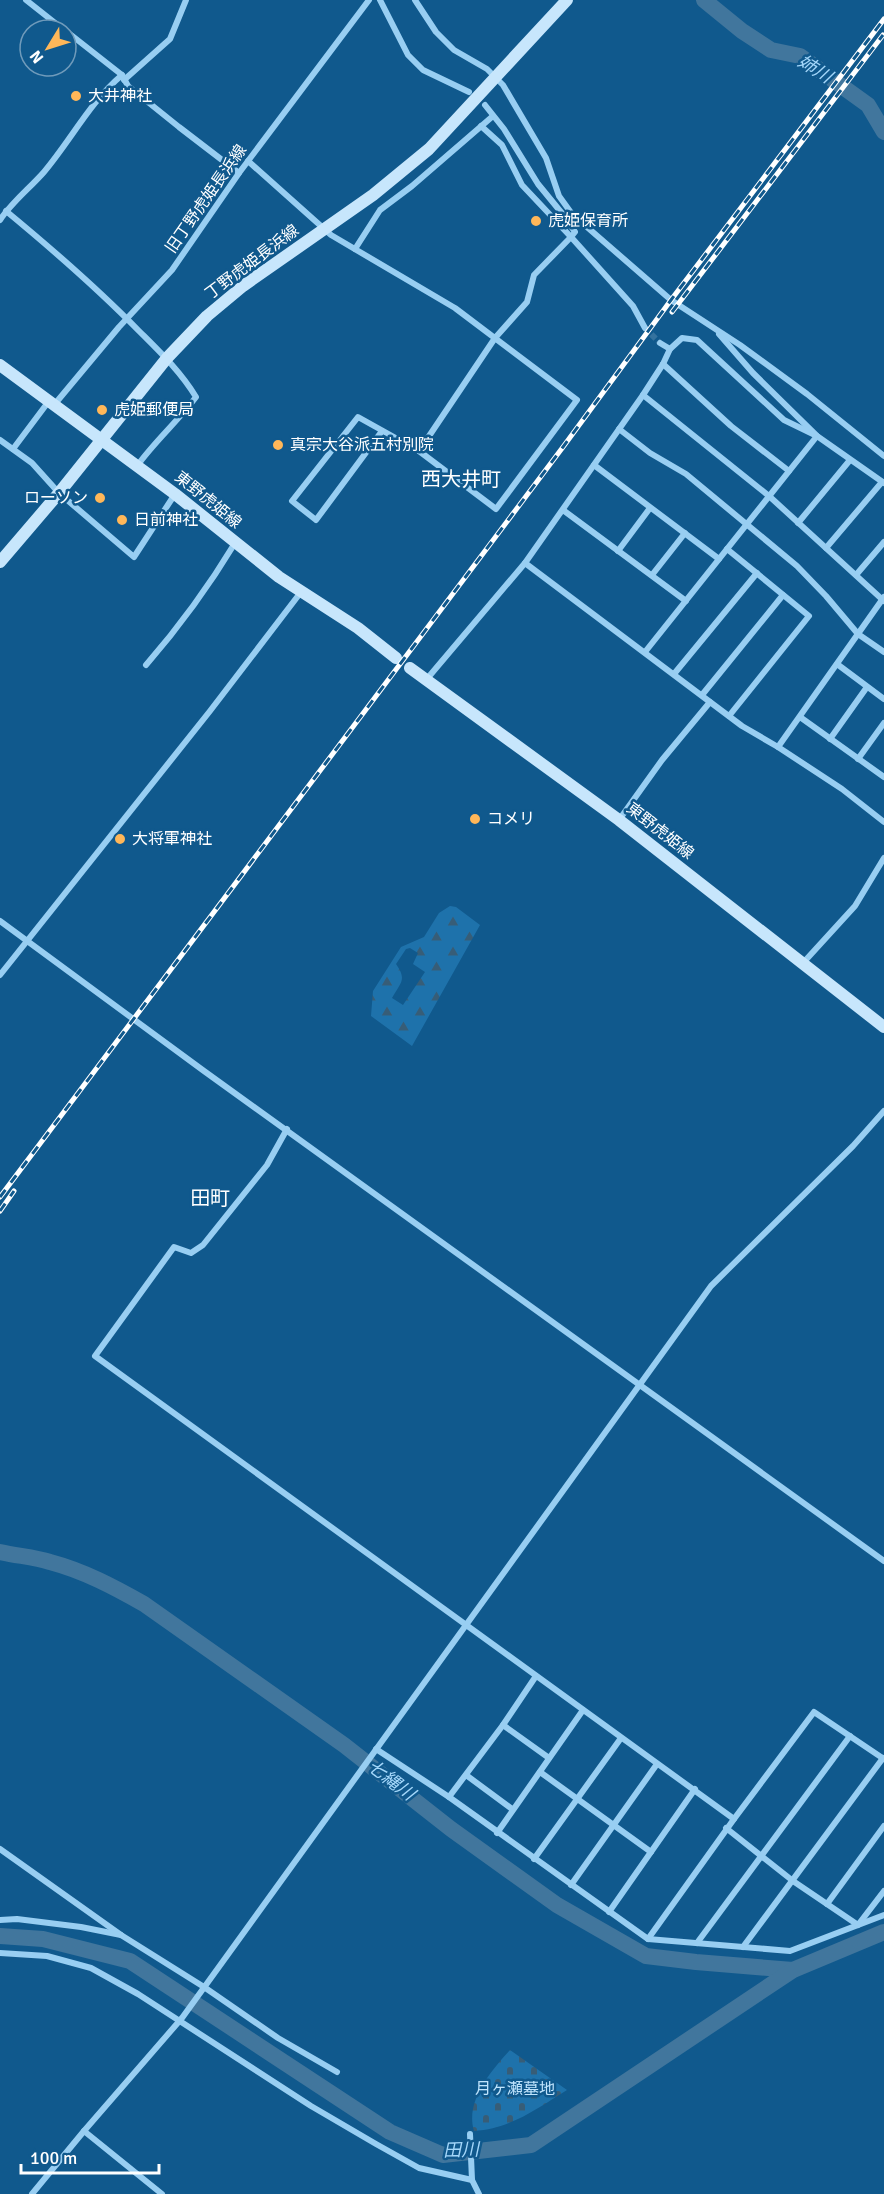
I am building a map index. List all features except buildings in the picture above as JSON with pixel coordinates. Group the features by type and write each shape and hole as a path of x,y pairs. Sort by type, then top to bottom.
{"main road":[{"name":"丁野虎姫長浜線","path":"0,562 167,358 207,316 243,286 373,195 429,149 567,0"},
{"name":"東野虎姫線","path":"0,365 137,465 279,577 358,628 396,658"},
{"name":"東野虎姫線","path":"410,668 619,820 884,1027"}],"street":[{"path":"26,0 49,18"},
{"path":"0,220 44,172 105,90 171,39 186,0"},
{"name":"旧丁野虎姫長浜線","path":"13,449 172,270 239,173 369,0"},
{"path":"380,0 408,55 423,70 444,78 469,92"},
{"path":"415,0 436,32 454,50 499,74 546,158 559,196 572,213 671,300 807,394 884,456"},
{"path":"78,42 179,127 239,173"},
{"path":"419,451 495,338 527,302 534,275 575,232 538,184 504,129 485,105"},
{"path":"355,249 380,210 412,186 493,116"},
{"path":"481,126 502,145 522,185 633,306 645,328"},
{"path":"248,161 324,229 455,308 577,400 496,509 419,451 358,417 292,501 316,520 382,431"},
{"path":"538,184 552,180"},
{"path":"6,211 50,247 167,358 183,376 196,397 137,465"},
{"path":"712,327 753,373 817,436 883,483 826,548"},
{"path":"426,680 525,563 643,395 670,349 682,338 697,340 784,420 817,436"},
{"path":"660,342 670,349"},
{"path":"663,364 731,426 789,471"},
{"path":"643,395 769,496 883,599 778,747"},
{"path":"619,429 650,453 686,474 797,566 858,634 884,652"},
{"path":"645,652 817,436"},
{"path":"0,440 32,463 59,492 134,557 175,494"},
{"path":"798,523 850,460"},
{"path":"594,465 719,559"},
{"path":"618,551 650,508"},
{"path":"563,510 686,601"},
{"path":"652,575 685,533"},
{"path":"856,575 884,542"},
{"path":"146,665 180,624 219,570 235,543"},
{"path":"727,549 809,616 729,716"},
{"path":"525,563 729,716 842,789 884,822"},
{"path":"674,674 757,573"},
{"path":"0,975 210,711 302,591"},
{"path":"702,695 783,595"},
{"path":"837,664 884,699"},
{"path":"830,739 867,687"},
{"path":"619,820 662,760 710,702"},
{"path":"800,717 884,777"},
{"path":"858,759 884,723"},
{"path":"803,963 855,906 884,858"},
{"path":"0,921 204,1071 884,1561"},
{"path":"32,2194 180,2020 711,1286 853,1146 884,1112"},
{"path":"287,1129 267,1165 203,1245 191,1254 174,1247 95,1356 734,1819"},
{"path":"449,1797 503,1725 536,1676"},
{"path":"497,1833 583,1710"},
{"path":"648,1939 726,1828 814,1712 883,1758 743,1947"},
{"path":"503,1725 549,1758"},
{"path":"697,1943 850,1736"},
{"path":"534,1859 621,1738"},
{"path":"376,1751 449,1797 648,1939 790,1951 884,1915"},
{"path":"571,1885 657,1764"},
{"path":"540,1773 651,1851"},
{"path":"466,1775 512,1809"},
{"path":"609,1912 695,1789"},
{"path":"827,1904 884,1826"},
{"path":"726,1828 761,1857 858,1925"},
{"path":"0,1849 121,1935 278,2038 338,2072"},
{"path":"858,1925 884,1891"},
{"path":"0,1920 17,1919 121,1935"},
{"path":"0,1953 47,1956 91,1968 180,2020 312,2106 419,2168 472,2178"},
{"path":"84,2131 162,2194"},
{"path":"470,2135 472,2178 479,2194"}],"green space":[{"path":"450,906 456,907 480,925 412,1046 371,1016 373,991 401,947 424,937 439,913","holes":["410,948 418,953 413,964 425,972 403,1005 392,998 402,978 396,964 406,949"]},
{"name":"月ヶ瀬墓地","path":"510,2050 567,2090 512,2122 474,2131 472,2120 476,2098 495,2067"}],"waterway":[{"name":"姉川","path":"704,0 742,31 771,50 800,56 868,105 884,132"},
{"name":"七縄川","path":"0,1552 44,1560 75,1570 144,1604 344,1745 451,1829 557,1905 646,1956 793,1970"},
{"name":"田川","path":"0,1936 43,1939 130,1961 390,2132 443,2155 531,2145 793,1970 884,1932"}],"tunnel":[{"path":"645,328 660,343"}],"railway":[{"path":"0,1197 884,19"},
{"path":"672,312 883,35"},
{"path":"0,1211 14,1191"}],"place":[{"name":"大井神社","path":"76,96"},
{"name":"虎姫保育所","path":"536,221"},
{"name":"虎姫郵便局","path":"102,410"},
{"name":"真宗大谷派五村別院","path":"278,445"},
{"name":"ローソン","path":"100,498"},
{"name":"日前神社","path":"122,520"},
{"name":"コメリ","path":"475,819"},
{"name":"大将軍神社","path":"120,839"}],"district":[{"name":"西大井町","path":"461,479"},
{"name":"田町","path":"210,1198"}]}
